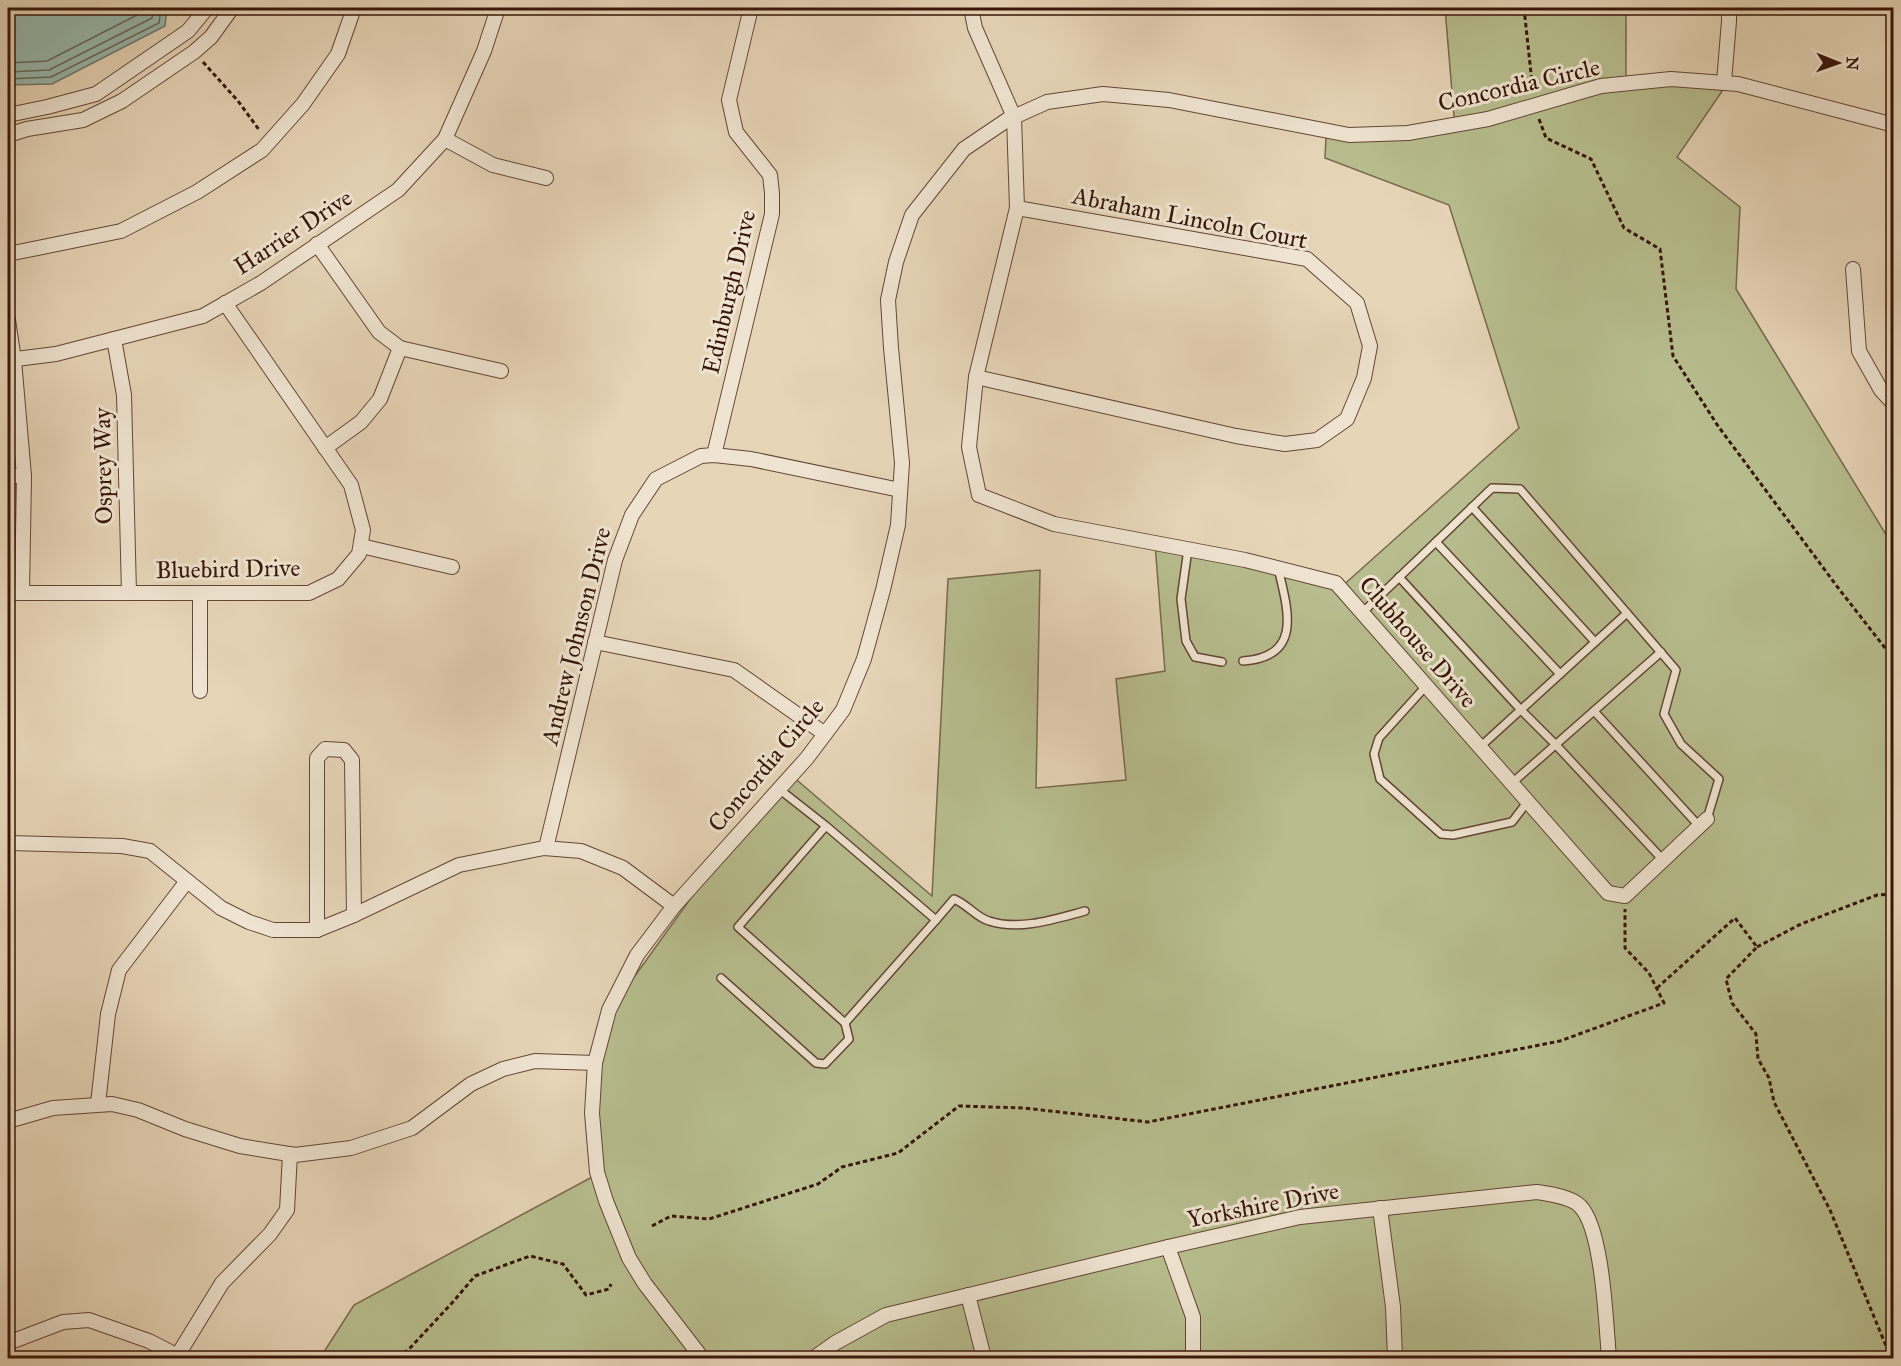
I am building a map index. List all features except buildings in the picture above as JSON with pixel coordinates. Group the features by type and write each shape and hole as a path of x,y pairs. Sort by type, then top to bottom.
{"street":[{"path":"8,115 96,94 188,32 207,8"},
{"path":"8,135 27,129 83,120 122,101 194,52 211,37 232,8"},
{"path":"8,254 121,231 197,192 261,150 303,104 338,54 354,8"},
{"name":"Harrier Drive","path":"11,360 56,354 203,316 261,283 398,190 445,139 484,51 498,8"},
{"name":"Edinburgh Drive","path":"714,455 772,214 770,174 736,132 729,100 751,8"},
{"path":"970,8 975,28 1014,117 1017,208 976,377"},
{"path":"1724,82 1730,21 1729,8"},
{"name":"Concordia Circle","path":"702,1359 645,1284 629,1258 606,1202 597,1172 592,1113 595,1063 609,1010 638,955 674,906 807,758 843,710 864,659 898,525 903,463 888,300 896,262 912,215 964,149 1014,117 1047,102 1103,94 1168,100 1349,135 1408,133 1488,119 1601,86 1671,80 1724,82 1893,124"},
{"path":"445,139 493,165 546,178"},
{"name":"Abraham Lincoln Court","path":"976,377 1285,444 1317,440 1347,419 1364,378 1370,346 1357,303 1307,259 1017,208"},
{"path":"317,244 378,332 400,348 501,371"},
{"path":"1853,268 1859,351 1881,390 1893,404"},
{"path":"225,303 351,485 363,530 361,546 452,567"},
{"path":"8,320 24,476 22,593"},
{"name":"Osprey Way","path":"114,339 124,395 129,593"},
{"path":"325,448 361,422 380,399 400,348"},
{"name":"Clubhouse Drive","path":"976,377 969,447 979,495 1054,524 1245,560 1336,583 1608,893 1625,896"},
{"name":"Andrew Johnson Drive","path":"546,848 615,560 632,515 656,479 701,456 714,455 751,459 900,490"},
{"path":"8,476 24,476"},
{"name":"Bluebird Drive","path":"8,593 309,593 338,579 359,554 361,546"},
{"path":"200,593 200,690"},
{"path":"596,642 734,670 825,734"},
{"path":"317,930 317,758 326,749 344,750 352,760 354,915"},
{"path":"1625,896 1703,823"},
{"path":"8,843 122,846 150,851 221,908 249,922 273,930 317,930 459,865 546,848 581,851 623,868 674,906"},
{"path":"98,1104 108,1014 119,969 187,880"},
{"path":"8,1121 53,1108 112,1104 138,1110 185,1129 240,1146 296,1155 351,1148 412,1128 471,1084 503,1069 535,1061 595,1063"},
{"path":"8,1343 63,1322 89,1320 149,1341 177,1357 222,1283 270,1234 287,1210 290,1154"},
{"name":"Yorkshire Drive","path":"814,1359 835,1342 886,1315 1168,1247 1300,1217 1537,1192 1556,1194 1580,1205 1589,1221 1598,1251 1609,1359"},
{"path":"1380,1208 1393,1307 1395,1359"},
{"path":"1168,1247 1193,1317 1193,1359"},
{"path":"968,1295 984,1359"}],"lane":[{"path":"1362,613 1492,488 1520,489 1676,670 1664,714 1681,744 1719,779 1703,823 1594,711"},
{"path":"1472,507 1595,642"},
{"path":"1436,542 1560,674"},
{"path":"1188,549 1180,599 1186,641 1195,657 1222,662"},
{"path":"1243,661 1271,655 1286,638 1288,611 1278,568"},
{"path":"1399,577 1663,860"},
{"path":"1480,747 1627,613"},
{"path":"1512,783 1661,652"},
{"path":"1426,686 1379,738 1374,754 1380,778 1441,834 1452,835 1512,822 1527,801"},
{"path":"779,789 936,920"},
{"path":"721,978 816,1064 825,1064 849,1039 845,1023 738,927 826,826"},
{"path":"845,1023 954,899 964,903 987,921 1005,924 1038,923 1085,911"}],"path":[{"path":"1524,8 1534,106 1546,138 1591,159 1624,228 1660,249 1673,356 1718,426 1889,653 1893,666"},
{"path":"194,52 238,100 268,142"},
{"path":"1891,1359 1830,1210 1774,1102 1769,1078 1758,1059 1756,1034 1732,1003 1725,979 1757,947 1801,924 1877,895 1893,894"},
{"path":"652,1226 671,1216 709,1219 818,1184 842,1167 898,1153 959,1106 1024,1108 1148,1122 1560,1041 1664,1002 1649,973 1625,948 1625,896"},
{"path":"1657,988 1735,918 1757,947"},
{"path":"398,1359 475,1276 530,1256 562,1264 586,1294 609,1289 611,1284"}],"green space":[{"path":"1445,8 1626,8 1626,84 1727,84 1677,157 1740,207 1736,289 1893,546 1893,1358 320,1358 354,1305 594,1176 601,1023 745,823 791,775 932,896 948,579 1040,570 1036,788 1126,780 1116,679 1165,671 1155,544 1339,589 1519,428 1449,205 1325,158 1326,137 1455,128"}],"water":[{"path":"15,8 167,8 165,26 52,84 8,85 8,12"}]}
